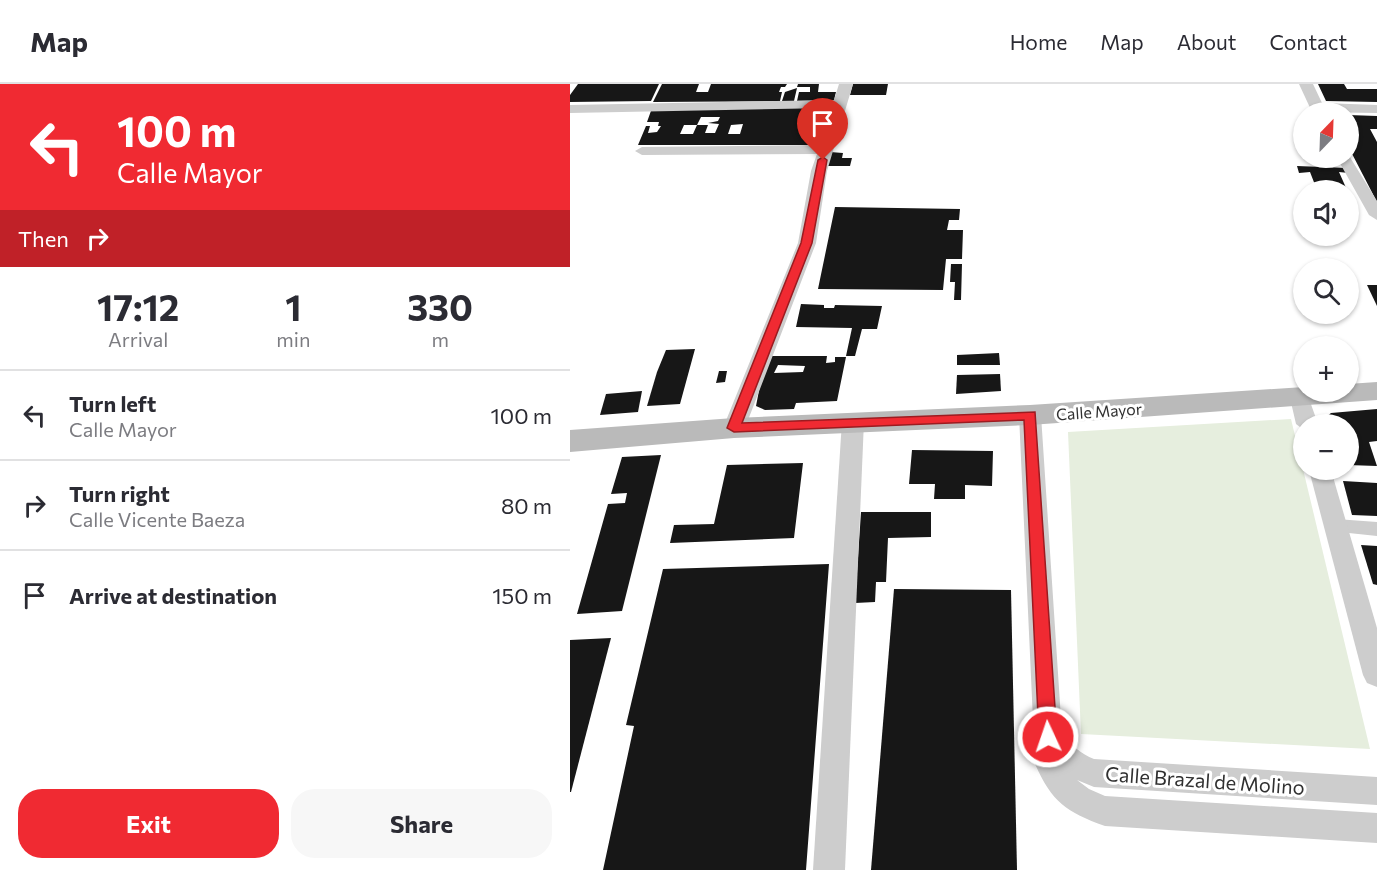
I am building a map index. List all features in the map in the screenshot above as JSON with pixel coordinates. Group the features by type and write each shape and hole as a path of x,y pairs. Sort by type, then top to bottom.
{"main road":[{"name":"Calle Mayor","path":"570,441 853,421 1030,415 1304,412 1377,392"}],"street":[{"path":"734,428 807,243 819,171 846,84"},
{"path":"1306,84 1314,102"},
{"path":"570,109 841,105"},
{"path":"1359,109 1377,109"},
{"path":"642,151 827,149"},
{"path":"1351,168 1376,209"},
{"path":"1030,415 1050,764 1058,781 1071,797 1105,812 1377,828"},
{"path":"829,870 853,421"},
{"path":"1323,480 1377,675"},
{"path":"1336,526 1377,529"},
{"name":"Calle Brazal de Molino","path":"1048,737 1061,756 1074,766 1094,773 1377,791"}],"green space":[{"path":"1291,419 1293,480 1306,480 1370,749 1081,734 1068,432"}],"building":[{"path":"578,84 659,84 651,101 570,102 570,95"},
{"path":"662,84 699,84 696,92 708,92 711,84 787,84 781,87 780,101 653,102"},
{"path":"798,84 819,84 818,92 836,92 834,100 797,101 799,92 810,92 810,87 797,87"},
{"path":"853,84 888,84 886,95 850,95"},
{"path":"1318,84 1344,84 1347,89 1377,89 1377,102 1326,101"},
{"path":"797,88 794,101 782,101 785,92"},
{"path":"832,107 821,145 638,145 646,126 650,126 648,133 657,132 661,126 658,126 659,122 647,122 652,108","holes":["701,117 720,117 718,121 708,123 719,124 715,133 705,133 708,125 697,125","743,124 740,134 728,134 731,125","684,125 697,125 693,134 680,134"]},
{"path":"1359,115 1377,116 1377,129 1370,129 1377,142 1377,202 1359,167"},
{"path":"830,152 843,153 842,158 852,158 850,166 825,166"},
{"path":"1298,168 1347,168 1349,173 1339,172 1343,180 1313,180 1310,172 1299,173"},
{"path":"835,207 960,209 959,220 949,220 947,230 963,230 962,259 946,259 943,290 818,289"},
{"path":"951,264 962,264 961,300 954,300 955,282 950,282"},
{"path":"1367,285 1377,285 1377,306"},
{"path":"801,304 824,305 824,308 834,308 835,305 882,306 877,329 862,329 855,356 846,356 852,328 796,327"},
{"path":"695,349 680,404 647,406 666,350"},
{"path":"999,353 1000,365 957,365 957,355"},
{"path":"770,356 827,356 826,363 835,362 835,357 846,357 837,401 796,403 794,409 765,410 756,406 764,365","holes":["778,365 805,366 803,372 774,373"]},
{"path":"719,371 727,371 725,382 716,383"},
{"path":"1000,374 1001,391 956,394 957,375"},
{"path":"642,391 638,412 600,415 606,394"},
{"path":"1377,409 1377,441 1369,442 1377,466 1359,465 1359,414 1331,413"},
{"path":"912,450 993,451 992,486 965,485 965,499 934,499 935,484 909,484"},
{"path":"661,455 622,611 577,614 608,504 625,503 627,493 611,494 622,457"},
{"path":"803,463 794,538 670,543 674,525 714,524 727,465"},
{"path":"1343,481 1377,483 1377,516 1352,515"},
{"path":"861,512 931,512 931,537 888,538 886,582 876,582 875,602 855,603"},
{"path":"1361,545 1377,546 1377,585 1373,584"},
{"path":"829,564 806,870 603,870 634,726 626,725 663,569"},
{"path":"894,589 1011,590 1017,870 871,870"},
{"path":"611,638 571,792 570,792 570,640"}],"route":[{"path":"823,160 819,171 807,243 734,428 887,419 1030,415 1048,737"}]}
